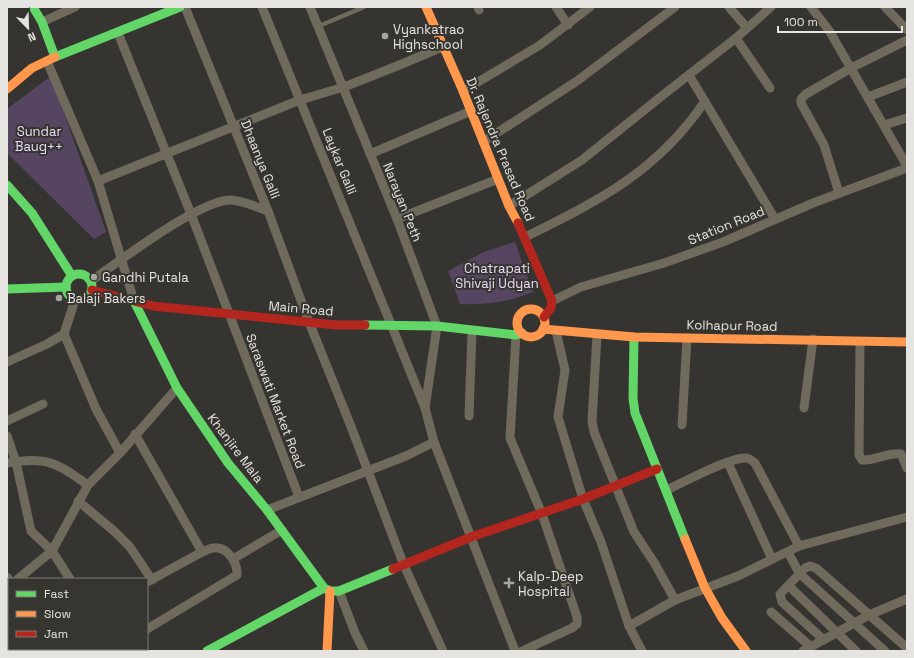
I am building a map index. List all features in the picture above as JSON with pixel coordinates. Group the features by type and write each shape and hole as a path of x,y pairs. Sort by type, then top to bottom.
{"main road":[{"path":"33,7 42,22 51,59"},
{"path":"7,89 32,68 180,7"},
{"name":"Dr. Rajendra Prasad Road","path":"426,7 442,47 463,91 509,206 525,237 552,301"},
{"path":"7,185 32,214 72,276"},
{"path":"80,274 88,278 91,285 88,297 75,300 68,295 66,287 72,276 80,274"},
{"name":"Main Road","path":"91,285 134,301 153,306 336,325 437,326 472,331 516,334"},
{"path":"7,289 66,287"},
{"name":"Khanjire Mala","path":"134,301 177,388 228,463 331,590"},
{"path":"544,318 535,310 523,312 518,322 516,334 531,337 538,335 544,329 544,318 551,308 552,301"},
{"name":"Kolhapur Road","path":"544,329 597,335 634,337 813,339 860,342 907,342"},
{"path":"634,337 633,398 635,413 705,588 722,618 746,651"},
{"path":"206,651 331,590 471,537 583,500 657,469"},
{"path":"327,651 331,590"}],"street":[{"path":"42,22 75,7"},
{"name":"Dhaanya Galli","path":"185,7 268,211 309,322 403,563 443,651"},
{"name":"Laykar Galli","path":"262,7 425,408 434,442 515,651"},
{"name":"Narayan Peth","path":"310,7 397,219 437,326"},
{"path":"556,7 568,25"},
{"path":"463,91 540,45 590,7"},
{"path":"483,142 576,81 675,7"},
{"path":"729,7 747,28"},
{"path":"509,206 582,160 736,38 772,7"},
{"path":"811,7 830,32 907,167"},
{"path":"885,7 907,30"},
{"name":"Saraswati Market Road","path":"118,33 191,214 299,497"},
{"path":"736,38 770,88"},
{"path":"839,193 824,145 801,103 801,99 806,94 851,68 907,40"},
{"path":"98,181 300,100 344,87 442,47"},
{"path":"51,59 98,181 134,301"},
{"path":"689,75 775,219"},
{"path":"868,97 907,82"},
{"path":"525,237 597,201 633,178 672,143 693,119 705,101"},
{"path":"370,154 471,111"},
{"path":"884,125 907,118"},
{"name":"Station Road","path":"552,301 581,287 664,263 723,242 775,219 907,167"},
{"path":"397,219 498,179"},
{"path":"91,285 121,259 191,214 229,200 268,211"},
{"path":"75,300 64,334 99,416 120,453"},
{"path":"425,408 437,326"},
{"path":"469,416 472,331"},
{"path":"556,331 565,370 558,417 583,500 601,542 629,626 642,651"},
{"path":"7,362 47,344 64,334"},
{"path":"516,334 510,438 542,514 577,617 577,624 572,628 522,651"},
{"path":"597,335 592,421 594,432 634,532 655,564 675,600"},
{"path":"682,425 687,338"},
{"path":"804,408 813,339"},
{"path":"860,342 859,455 862,460 867,460 896,453 901,454 907,468"},
{"path":"19,578 52,551 88,485 120,453 134,434 177,388"},
{"path":"7,421 42,404"},
{"path":"134,434 202,552"},
{"path":"7,436 12,462 31,531 52,551 69,578"},
{"path":"267,510 406,456 434,442"},
{"path":"667,490 728,462 740,458 749,458 755,463 799,546"},
{"path":"12,462 47,461 60,466 88,485"},
{"path":"728,462 772,559"},
{"path":"78,501 114,531 130,547 147,578"},
{"path":"629,626 675,600 738,576 799,546 907,517"},
{"path":"233,559 282,530"},
{"path":"148,628 233,579 237,575 237,571 233,559 220,548 202,552 149,581"},
{"path":"788,552 799,573 885,651"},
{"path":"824,640 782,602 780,594 805,568 816,568 907,648"},
{"path":"789,586 856,651"},
{"path":"331,590 364,651"},
{"path":"771,612 807,649 869,614 907,599"}],"lane":[{"path":"319,26 364,7"}],"green space":[{"name":"Sundar Baug++","path":"51,76 106,232 94,239 7,153 7,109"},
{"name":"Chatrapati Shivaji Udyan","path":"515,242 533,292 497,302 460,304 448,271 484,252"}],"traffic: fast":[{"path":"33,7 42,22 55,57 180,7"},
{"path":"7,185 32,213 72,276"},
{"path":"79,274 88,278 92,287 88,296 79,300 70,296 66,287 70,278 79,274"},
{"path":"7,289 66,287"},
{"path":"134,301 177,388 228,463 267,510 324,588 330,591 339,591 393,569"},
{"path":"365,325 437,326 516,335 522,333"},
{"path":"634,337 633,398 635,413 685,539"},
{"path":"207,651 324,588"}],"traffic: slow":[{"path":"426,7 463,91 509,206 518,223"},
{"path":"7,89 32,68 55,57"},
{"path":"531,309 541,313 545,323 541,333 531,337 521,333 517,323 521,313 531,309"},
{"path":"543,329 634,337 907,342"},
{"path":"685,539 705,588 722,618 746,651"},
{"path":"327,651 330,591"}],"traffic: jam":[{"path":"518,223 552,301 551,308 544,317"},
{"path":"92,290 153,306 336,325 365,325"},
{"path":"393,569 471,537 583,499 657,469"}],"place":[{"name":"Vyankatrao Highschool","path":"385,36"},
{"name":"Gandhi Putala","path":"94,277"},
{"name":"Balaji Bakers","path":"59,298"},
{"name":"Kalp-Deep Hospital","path":"509,583"}]}
